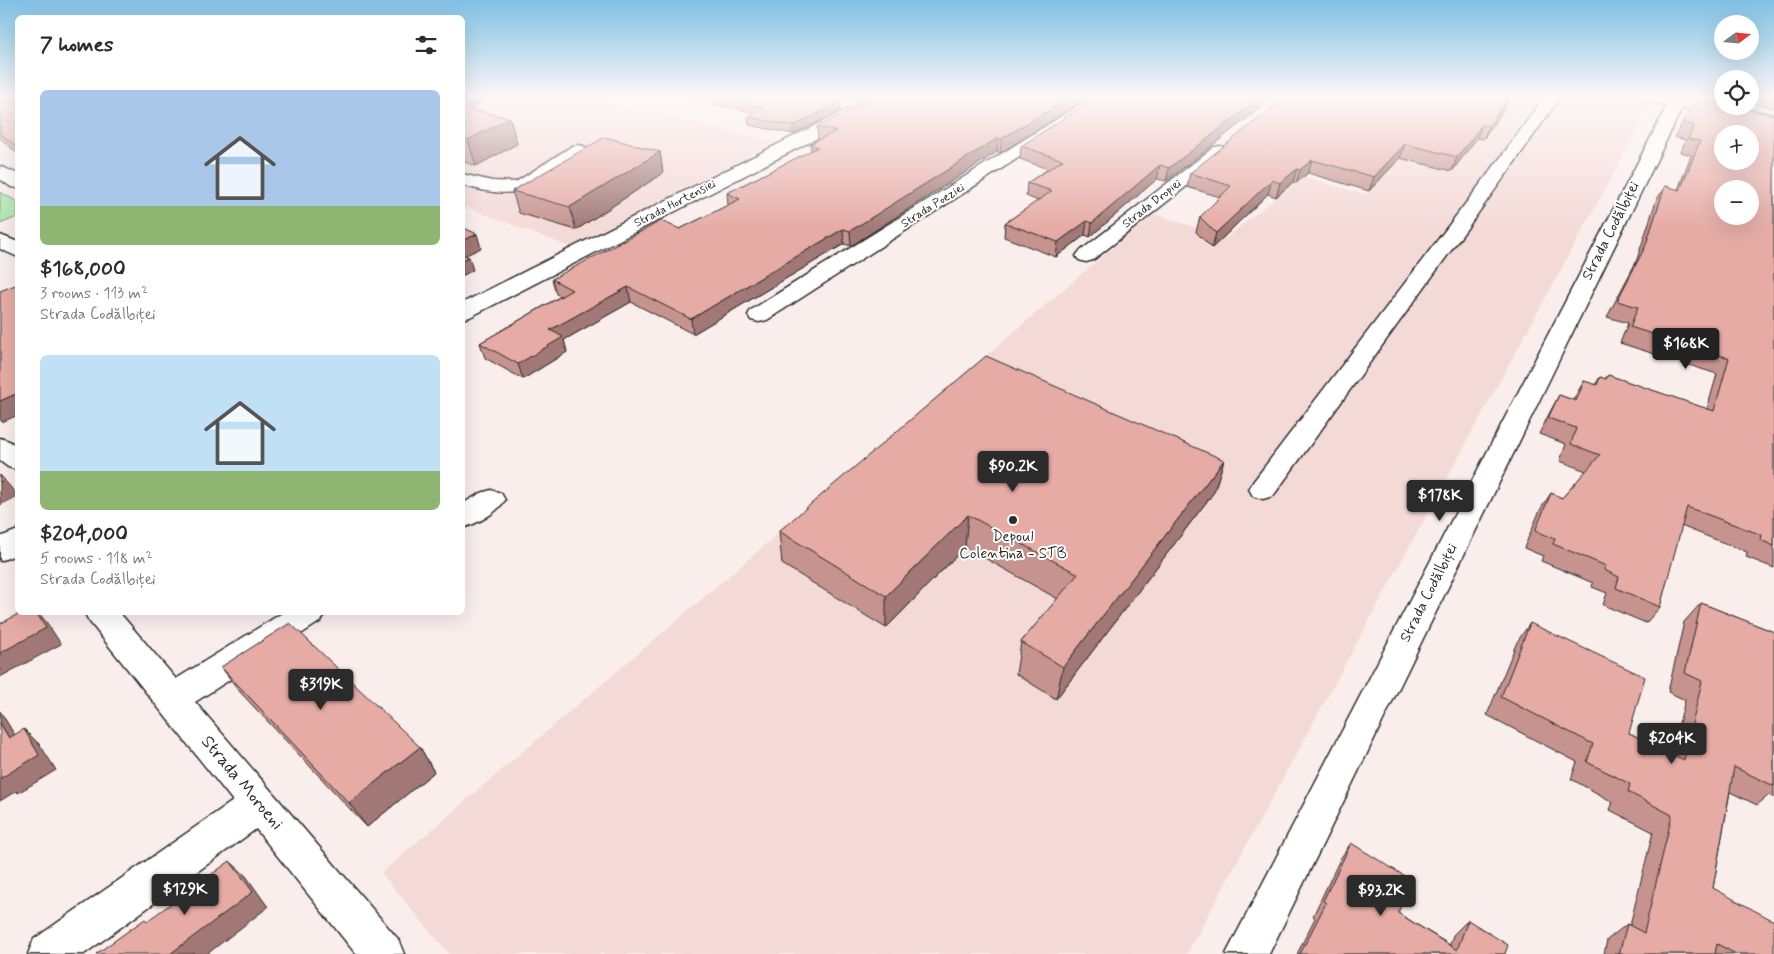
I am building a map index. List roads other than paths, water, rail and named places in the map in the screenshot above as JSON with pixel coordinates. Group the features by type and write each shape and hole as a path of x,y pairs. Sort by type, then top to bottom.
{"street":[{"name":"Strada Hortensiei","path":"468,304 798,141"},
{"name":"Strada Poeziei","path":"759,315 1035,141"},
{"name":"Strada Dropiei","path":"1086,256 1233,141"},
{"path":"1263,489 1521,141"},
{"name":"Strada Codălbiței","path":"1247,954 1657,141"},
{"path":"465,180 497,189 522,186 578,150"},
{"path":"0,171 15,181"},
{"path":"0,235 15,228"},
{"path":"0,241 15,250"},
{"path":"0,447 15,459"},
{"path":"465,516 491,500"},
{"path":"0,550 15,542"},
{"name":"Strada Moroeni","path":"102,615 383,954"},
{"path":"172,699 305,615"},
{"path":"49,954 260,804"}],"place":[{"name":"Depoul Colentina - STB","path":"1013,520"}]}
